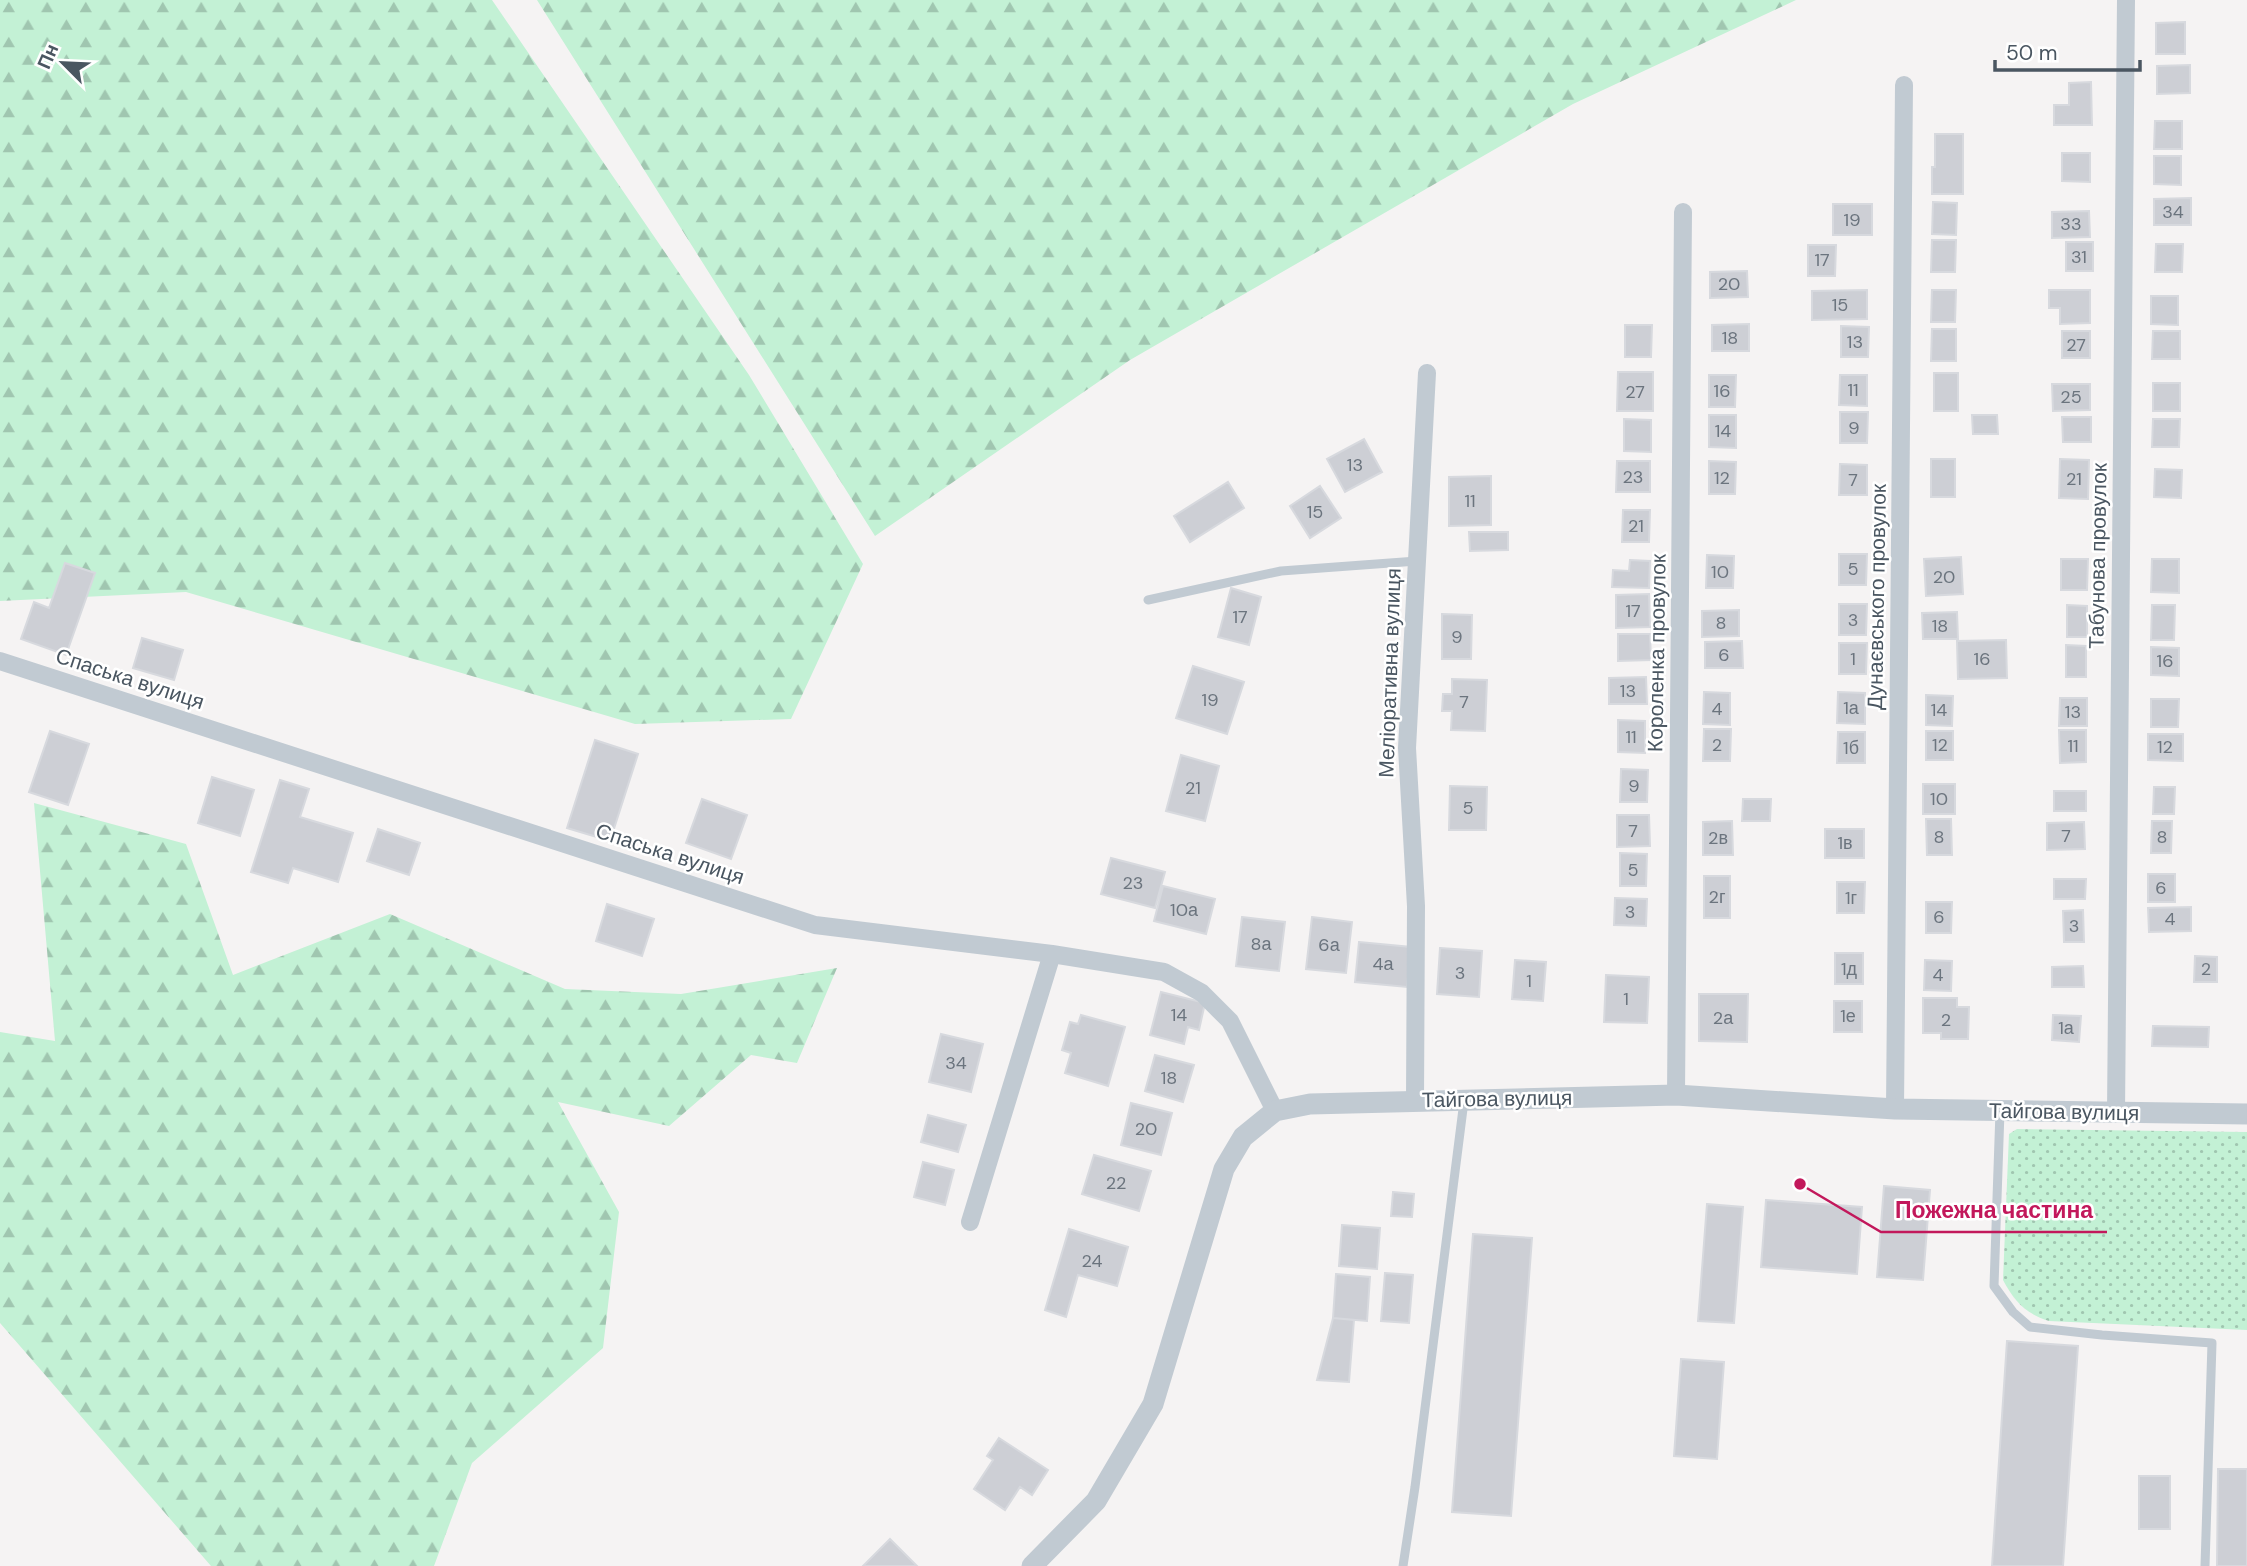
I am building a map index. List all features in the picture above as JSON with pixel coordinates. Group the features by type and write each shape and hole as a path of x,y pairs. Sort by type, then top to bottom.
{"street":[{"name":"Табунова провулок","path":"2116,1113 2126,0"},
{"name":"Дунаєвського провулок","path":"1895,1109 1904,85"},
{"name":"Короленка провулок","path":"1676,1095 1683,212"},
{"name":"Меліоративна вулиця","path":"1415,1100 1416,906 1407,748 1427,373"},
{"name":"Спаська вулиця","path":"0,661 816,925 1052,954 1164,972 1202,993 1230,1021 1275,1111"},
{"path":"970,1222 1052,954"},
{"name":"Тайгова вулиця","path":"1032,1566 1096,1501 1153,1404 1224,1169 1243,1138 1275,1111 1310,1104 1676,1095 1895,1109 2247,1114"}],"lane":[{"path":"1148,600 1281,570 1417,561"},
{"path":"1403,1566 1464,1099"},
{"path":"2000,1111 1994,1286 2013,1312 2030,1327 2213,1343 2205,1566"}],"green space":[{"path":"0,0 492,0 749,375 863,564 791,719 635,724 186,592 0,601"},
{"path":"537,0 1796,0 1573,104 1130,360 875,536"},
{"path":"34,803 186,844 233,975 390,914 565,989 681,994 837,968 797,1063 751,1055 669,1126 558,1102 619,1212 603,1348 472,1463 434,1566 211,1566 0,1323 0,1032 55,1041"},
{"path":"2017,1129 2247,1132 2247,1330 2049,1321 2022,1306 2003,1280 2009,1134"}],"building":[{"path":"2185,22 2185,54 2156,54 2156,23"},
{"path":"2190,65 2190,93 2157,94 2157,66"},
{"path":"2091,82 2092,125 2054,125 2054,105 2069,105 2069,83"},
{"path":"2155,121 2182,121 2182,149 2154,149"},
{"path":"1935,134 1963,134 1963,194 1932,194"},
{"path":"2062,153 2090,153 2090,182 2062,181"},
{"path":"2154,156 2181,156 2181,185 2154,184"},
{"path":"2191,198 2191,225 2154,225 2154,199"},
{"path":"1933,202 1957,203 1956,235 1932,234"},
{"path":"1833,204 1872,204 1872,235 1833,235"},
{"path":"2089,211 2090,237 2052,238 2052,212"},
{"path":"1932,240 1956,240 1955,272 1931,272"},
{"path":"2066,242 2093,242 2093,271 2066,271"},
{"path":"2156,244 2183,244 2182,272 2155,272"},
{"path":"1808,245 1836,245 1835,276 1808,276"},
{"path":"1747,271 1748,297 1710,298 1710,272"},
{"path":"1867,290 1867,319 1812,320 1812,291"},
{"path":"1932,290 1956,290 1955,322 1931,322"},
{"path":"2049,290 2090,290 2090,323 2060,324 2060,308 2049,308"},
{"path":"2151,296 2178,296 2178,325 2151,324"},
{"path":"1749,324 1749,351 1712,351 1712,325"},
{"path":"1625,325 1652,325 1651,357 1625,357"},
{"path":"1841,326 1869,327 1868,357 1841,357"},
{"path":"1932,329 1956,329 1956,361 1931,361"},
{"path":"2062,331 2090,331 2090,358 2062,358"},
{"path":"2153,331 2180,331 2180,359 2152,359"},
{"path":"1618,372 1653,372 1653,411 1617,411"},
{"path":"1934,373 1958,373 1958,411 1934,411"},
{"path":"1709,375 1736,375 1735,407 1709,407"},
{"path":"1840,375 1867,375 1867,406 1839,405"},
{"path":"2153,383 2180,383 2180,411 2153,411"},
{"path":"2052,384 2090,384 2090,410 2053,411"},
{"path":"1840,412 1868,412 1867,443 1840,443"},
{"path":"1709,415 1736,415 1736,448 1709,447"},
{"path":"1972,415 1997,415 1998,434 1973,434"},
{"path":"2062,417 2091,417 2091,442 2063,442"},
{"path":"1624,419 1651,420 1651,452 1624,451"},
{"path":"2153,419 2180,419 2179,447 2152,447"},
{"path":"1364,439 1382,472 1345,492 1327,459"},
{"path":"1931,459 1955,459 1955,497 1931,497"},
{"path":"2060,459 2089,460 2088,499 2059,498"},
{"path":"1617,461 1650,461 1650,492 1616,492"},
{"path":"1709,461 1736,462 1735,494 1709,494"},
{"path":"1840,464 1867,465 1867,495 1839,495"},
{"path":"2155,469 2182,470 2181,498 2154,497"},
{"path":"1491,476 1491,525 1449,526 1449,477"},
{"path":"1228,482 1244,508 1190,542 1174,516"},
{"path":"1320,486 1341,518 1310,538 1290,506"},
{"path":"1623,510 1650,510 1649,542 1622,542"},
{"path":"1469,532 1508,532 1508,550 1470,551"},
{"path":"1839,554 1867,554 1866,585 1839,585"},
{"path":"1707,555 1734,556 1733,588 1706,588"},
{"path":"1961,557 1963,594 1926,596 1924,559"},
{"path":"2061,559 2088,559 2087,590 2061,590"},
{"path":"2152,559 2179,559 2179,593 2151,592"},
{"path":"1630,560 1650,561 1649,588 1612,587 1613,570 1629,571"},
{"path":"65,563 95,573 66,655 21,639 34,602 49,608"},
{"path":"1231,588 1261,597 1249,645 1218,637"},
{"path":"1649,594 1650,627 1616,628 1616,595"},
{"path":"1839,604 1867,604 1866,635 1839,635"},
{"path":"2067,605 2087,606 2087,637 2067,637"},
{"path":"2152,605 2175,605 2174,640 2151,640"},
{"path":"1739,610 1739,636 1702,637 1702,611"},
{"path":"1957,612 1958,639 1923,639 1922,613"},
{"path":"1442,614 1472,615 1471,659 1442,659"},
{"path":"1618,634 1650,634 1651,660 1618,661"},
{"path":"142,638 183,650 174,680 133,668"},
{"path":"2006,640 2007,678 1958,679 1957,641"},
{"path":"1742,641 1743,668 1705,668 1705,642"},
{"path":"1839,643 1867,643 1866,674 1839,674"},
{"path":"2066,645 2086,646 2086,677 2066,677"},
{"path":"2151,647 2179,648 2179,676 2151,675"},
{"path":"1193,666 1244,682 1227,734 1176,718"},
{"path":"1646,677 1647,704 1609,704 1609,678"},
{"path":"1452,679 1487,680 1485,731 1451,730 1452,711 1442,711 1443,694 1452,694"},
{"path":"1704,692 1730,693 1730,725 1703,724"},
{"path":"1838,692 1865,693 1865,724 1837,723"},
{"path":"1926,695 1953,696 1952,726 1926,725"},
{"path":"2060,698 2087,698 2087,726 2059,726"},
{"path":"2151,699 2179,699 2178,727 2151,727"},
{"path":"1618,720 1645,721 1645,753 1618,752"},
{"path":"1704,729 1731,729 1730,761 1703,761"},
{"path":"2059,730 2086,730 2086,762 2060,763"},
{"path":"50,731 89,744 68,805 29,792"},
{"path":"1926,731 1953,731 1953,760 1926,760"},
{"path":"1838,732 1865,732 1865,763 1837,763"},
{"path":"2148,734 2183,734 2183,761 2148,760"},
{"path":"595,740 638,754 610,841 567,828"},
{"path":"1181,755 1219,766 1205,821 1166,811"},
{"path":"1621,769 1648,770 1647,802 1620,802"},
{"path":"212,777 254,790 240,836 198,823"},
{"path":"280,780 309,789 300,817 353,833 338,882 293,868 288,883 251,872"},
{"path":"1923,784 1955,784 1955,814 1923,814"},
{"path":"1450,786 1487,787 1486,830 1449,830"},
{"path":"2154,787 2175,787 2174,814 2153,814"},
{"path":"2054,791 2086,791 2086,811 2054,811"},
{"path":"702,799 747,815 731,859 686,843"},
{"path":"1743,799 1771,799 1770,821 1742,821"},
{"path":"1617,815 1649,815 1650,846 1617,847"},
{"path":"1926,819 1951,819 1952,855 1927,855"},
{"path":"1732,821 1733,855 1703,855 1703,822"},
{"path":"2152,821 2172,821 2171,853 2151,853"},
{"path":"2084,822 2085,849 2047,850 2047,823"},
{"path":"378,829 420,843 409,875 367,861"},
{"path":"1825,829 1864,829 1864,858 1825,858"},
{"path":"1620,853 1647,854 1646,886 1620,886"},
{"path":"1111,858 1165,872 1155,908 1101,894"},
{"path":"2148,874 2175,874 2175,902 2148,902"},
{"path":"1704,876 1730,876 1730,918 1704,918"},
{"path":"2054,879 2086,879 2085,899 2054,899"},
{"path":"1837,882 1865,882 1864,913 1837,913"},
{"path":"1163,886 1215,899 1206,934 1154,921"},
{"path":"1615,898 1647,899 1646,926 1614,925"},
{"path":"1926,902 1952,902 1951,933 1926,933"},
{"path":"607,904 654,919 642,956 596,941"},
{"path":"2191,907 2191,931 2149,932 2148,908"},
{"path":"2083,910 2084,942 2064,942 2063,911"},
{"path":"1242,917 1285,922 1279,971 1236,966"},
{"path":"1312,917 1352,922 1346,973 1306,969"},
{"path":"1359,942 1411,947 1407,987 1355,982"},
{"path":"1440,948 1482,951 1479,997 1437,994"},
{"path":"1835,953 1863,953 1863,984 1835,984"},
{"path":"2195,956 2217,957 2217,982 2194,982"},
{"path":"1515,960 1546,962 1543,1001 1512,999"},
{"path":"1925,960 1952,961 1951,991 1924,990"},
{"path":"2083,966 2084,987 2052,987 2052,967"},
{"path":"1606,975 1649,977 1647,1023 1604,1022"},
{"path":"1161,992 1205,1003 1199,1030 1188,1027 1184,1044 1150,1035"},
{"path":"1699,994 1748,994 1747,1042 1699,1041"},
{"path":"1923,998 1957,998 1957,1007 1969,1007 1968,1039 1941,1039 1941,1033 1923,1033"},
{"path":"1834,1001 1862,1001 1862,1032 1834,1032"},
{"path":"1081,1015 1125,1027 1108,1086 1065,1073 1071,1053 1062,1050 1070,1022 1078,1024"},
{"path":"2053,1015 2081,1016 2079,1042 2052,1040"},
{"path":"2153,1026 2209,1027 2208,1047 2152,1046"},
{"path":"941,1034 983,1044 971,1092 929,1082"},
{"path":"1155,1055 1194,1065 1183,1102 1145,1091"},
{"path":"1131,1103 1172,1113 1161,1155 1121,1145"},
{"path":"928,1115 966,1125 958,1152 921,1142"},
{"path":"1094,1155 1151,1171 1139,1211 1082,1194"},
{"path":"923,1162 954,1170 945,1205 914,1197"},
{"path":"1884,1186 1930,1190 1923,1280 1877,1277"},
{"path":"1393,1192 1414,1194 1412,1217 1391,1216"},
{"path":"1766,1200 1862,1207 1857,1274 1761,1267"},
{"path":"1707,1204 1743,1207 1734,1323 1698,1321"},
{"path":"1342,1225 1380,1228 1377,1269 1339,1266"},
{"path":"1069,1229 1128,1247 1117,1286 1078,1275 1066,1317 1045,1310"},
{"path":"1473,1234 1532,1238 1511,1516 1452,1512"},
{"path":"1385,1273 1413,1275 1409,1323 1381,1321"},
{"path":"1336,1274 1370,1277 1367,1321 1333,1318"},
{"path":"1333,1318 1354,1320 1349,1382 1317,1380"},
{"path":"2007,1341 2078,1346 2063,1566 1992,1566"},
{"path":"1681,1359 1724,1362 1717,1459 1674,1456"},
{"path":"999,1438 1048,1470 1032,1495 1020,1487 1005,1510 974,1489 993,1460 987,1456"},
{"path":"2218,1469 2247,1469 2247,1566 2217,1566"},
{"path":"2139,1476 2170,1476 2170,1529 2139,1529"},
{"path":"890,1539 917,1566 863,1566"}],"place":[{"name":"Пожежна частина","path":"1800,1184"}]}
